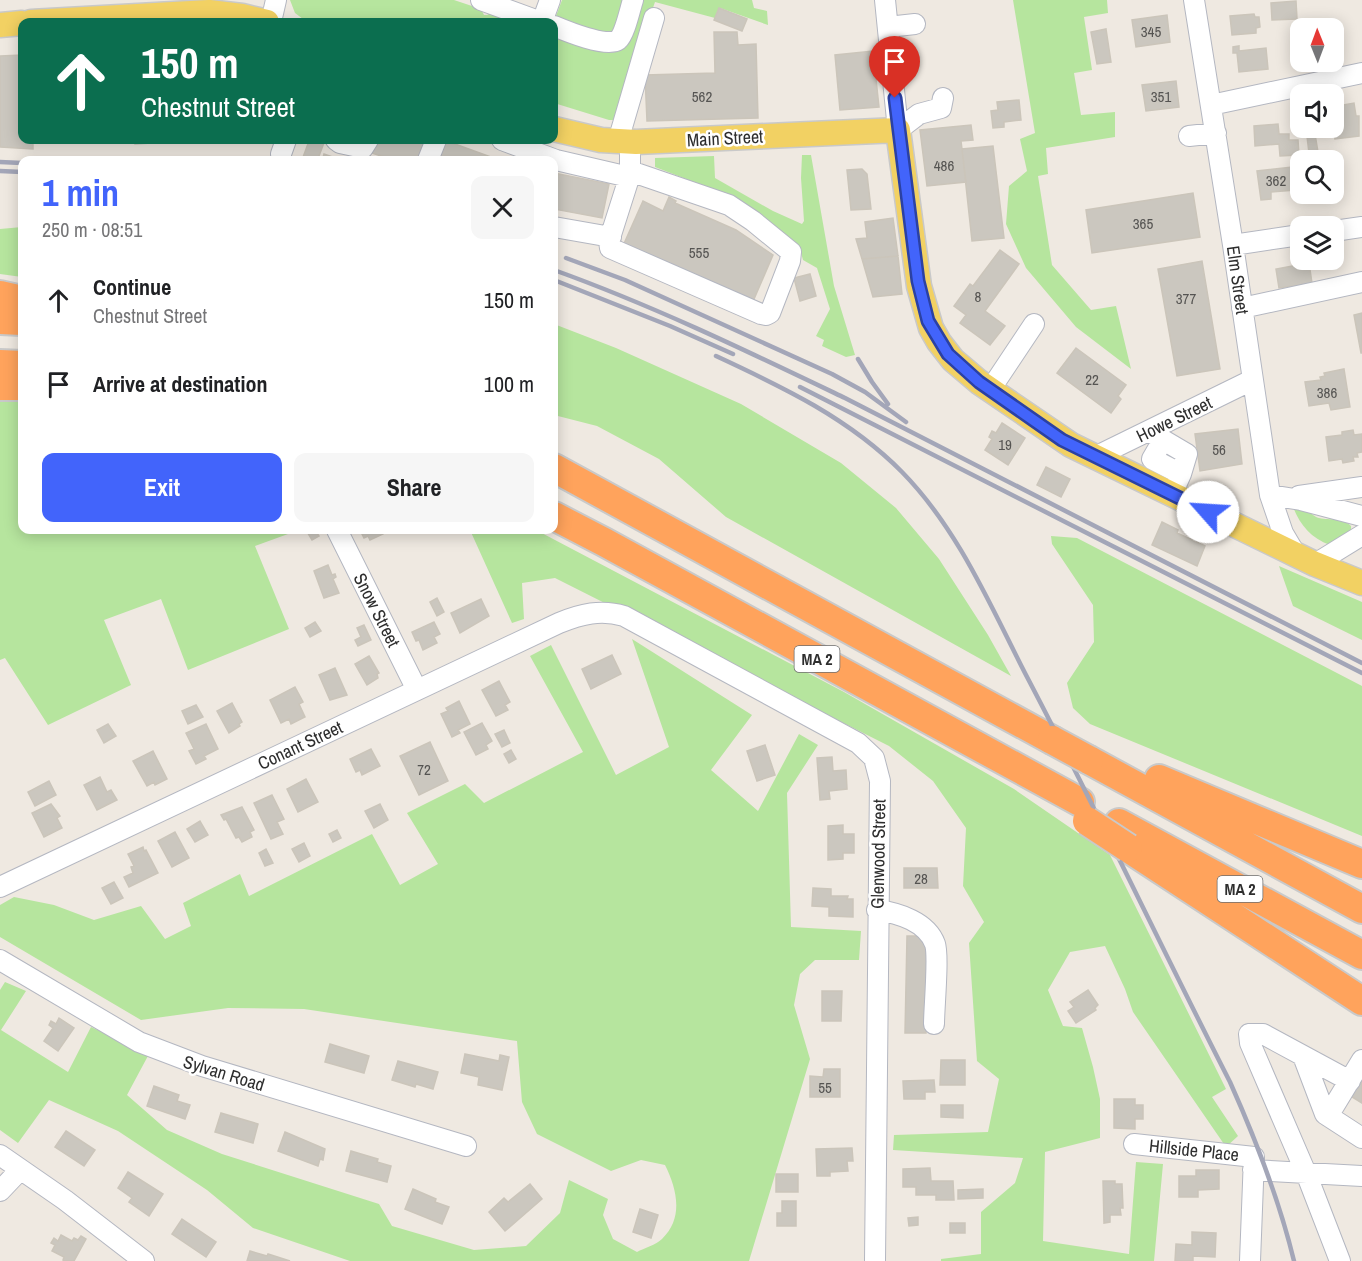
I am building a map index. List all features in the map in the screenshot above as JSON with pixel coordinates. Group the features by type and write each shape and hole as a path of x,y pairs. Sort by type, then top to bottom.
{"highway":[{"path":"0,295 18,299"},
{"path":"0,320 18,321"},
{"path":"0,364 18,365"},
{"path":"0,386 18,386"},
{"name":"MA 2","path":"558,470 982,702 1085,753 1362,909"},
{"name":"MA 2","path":"558,518 952,733 1123,836 1362,955"},
{"path":"1085,753 1362,864"},
{"path":"1123,836 1362,1001"}],"main road":[{"path":"190,18 225,13 248,18"},
{"path":"0,25 18,23"},
{"path":"898,130 918,281 932,330 952,360 1053,434 1095,457 1176,484 1306,560 1362,583"},
{"name":"Main Street","path":"563,131 601,140 672,141 898,130"}],"street":[{"path":"269,18 276,0"},
{"path":"482,0 531,18"},
{"path":"543,18 550,0"},
{"path":"558,28 604,43 615,42 619,39 633,0"},
{"path":"885,0 898,130"},
{"name":"Elm Street","path":"1194,0 1242,309 1256,345 1252,380 1268,429 1279,496 1279,524 1306,560"},
{"path":"558,159 630,174 729,205 753,221 791,252 791,258 772,309 766,315 610,248 608,245 630,174 624,141 654,18"},
{"path":"888,27 915,24"},
{"path":"1211,105 1362,74"},
{"path":"898,130 919,114 941,108 944,98"},
{"path":"563,131 565,162"},
{"path":"1189,136 1216,133"},
{"path":"345,144 363,148 366,144"},
{"path":"525,144 552,156"},
{"path":"1344,230 1362,227"},
{"path":"558,228 610,237"},
{"path":"1233,245 1290,236"},
{"path":"1242,309 1362,282"},
{"path":"990,390 1035,324"},
{"name":"Howe Street","path":"1095,457 1155,435 1252,380"},
{"path":"1155,435 1187,454 1176,484"},
{"path":"1279,496 1362,487"},
{"path":"1279,496 1362,516"},
{"path":"1323,506 1362,502"},
{"name":"Snow Street","path":"340,534 417,690"},
{"path":"1306,560 1362,535"},
{"name":"Conant Street","path":"0,887 569,618 603,611"},
{"name":"Glenwood Street","path":"603,611 635,621 868,750 874,758 880,781 874,1261"},
{"path":"877,910 891,912 913,921 930,933 936,947 934,1024"},
{"name":"Sylvan Road","path":"0,960 138,1042 157,1050 202,1066 466,1146"},
{"path":"1340,1261 1306,1173 1250,1043 1249,1034 1263,1034 1350,1081"},
{"path":"1304,1056 1323,1109 1328,1116 1362,1138"},
{"path":"1328,1116 1362,1060"},
{"name":"Hillside Place","path":"1134,1144 1306,1173 1362,1176"},
{"path":"0,1155 74,1206 144,1261"},
{"path":"1250,1261 1253,1163"},
{"path":"0,1191 21,1170"}],"green space":[{"path":"290,0 454,0 481,9 484,15 491,13 504,18 302,18 295,13"},
{"path":"562,0 623,0 613,32 607,35 556,16"},
{"path":"642,0 752,0 754,8 767,11 768,25 720,8 715,18 655,2 614,120 558,104 558,37 599,51 616,52 622,49 630,39"},
{"path":"1013,0 1107,0 1108,13 1084,17 1092,70 1074,73 1081,115 1115,112 1115,137 1046,148 1048,174 1038,176 1052,265 1091,310 1116,306 1131,369 1076,327 1026,268 1006,224 1009,186 1027,171 1020,139 1035,133"},
{"path":"802,155 811,155 834,286 855,355 846,357 822,346 824,340 816,336 830,309 817,268 803,260 800,249 725,194 655,167 655,158 714,156 715,178 773,211 802,224 804,221"},
{"path":"18,227 18,276 0,274 0,229"},
{"path":"558,326 616,348 741,404 841,463 896,508 939,559 988,635 1011,676 726,517 659,459 597,426 558,416"},
{"path":"0,399 18,399 18,534 288,534 255,546 289,629 188,670 161,599 104,620 131,685 48,725 5,658 0,660"},
{"path":"1293,507 1305,510 1319,518 1343,521 1351,526 1351,533 1330,545 1323,542 1307,530"},
{"path":"472,534 544,534 844,692 1014,789 1110,855 1226,1089 1212,1097 1238,1136 1226,1147 1133,1012 1105,946 1070,952 1048,990 1063,1026 1082,1028 1100,1099 1100,1138 1045,1152 1043,1241 1129,1254 1136,1162 1163,1164 1154,1261 941,1261 941,1259 981,1254 981,1212 1015,1183 1023,1158 893,1150 894,1135 988,1132 999,1079 977,1061 969,943 984,922 963,886 966,828 933,781 889,746 555,578 522,583 524,619 512,623"},
{"path":"1051,536 1077,538 1362,686 1362,836 1090,724 1073,708 1067,683 1094,642 1093,605 1052,544"},
{"path":"1279,566 1362,602 1362,640 1293,606"},
{"path":"632,639 752,715 711,770 758,811 799,734 818,745 787,793 791,927 861,931 859,960 815,960 800,974 794,1005 810,1059 749,1261 350,1261 253,1228 207,1190 118,1131 49,1100 18,1143 0,1130 0,990 5,982 26,991 1,1030 68,1072 91,1027 149,1054 127,1095 167,1130 222,1154 379,1204 392,1226 474,1250 526,1246 560,1213 569,1180 608,1199 603,1215 613,1239 637,1252 659,1241 669,1231 676,1213 673,1184 665,1165 641,1160 611,1171 537,1134 522,1102 517,1041 304,1009 228,1008 141,1020 0,937 0,905 14,897 54,905 94,920 141,906 165,939 191,926 183,903 240,874 249,896 372,834 400,885 438,864 407,813 465,784 484,803 583,752 530,656 551,645 616,775 669,747"}],"building":[{"path":"1296,1 1297,18 1272,20 1271,3"},
{"path":"719,8 747,19 742,31 714,20"},
{"path":"1254,14 1255,17 1259,17 1260,27 1256,28 1256,33 1232,35 1230,16"},
{"path":"1167,15 1170,42 1136,47 1132,20"},
{"path":"1106,29 1111,62 1097,64 1091,32"},
{"path":"714,32 737,32 738,45 756,44 758,118 647,121 645,75 715,73"},
{"path":"1239,46 1239,51 1266,48 1268,69 1239,72 1237,53 1233,53 1233,47"},
{"path":"873,51 879,107 840,110 835,55"},
{"path":"18,55 18,144 33,144 33,149 0,147 0,56"},
{"path":"1176,81 1179,107 1146,111 1142,85"},
{"path":"1019,100 1021,120 1004,122 1004,127 993,128 991,111 998,110 997,102"},
{"path":"1354,103 1356,116 1359,116 1359,136 1344,138 1344,105"},
{"path":"1278,124 1279,134 1289,134 1289,140 1298,140 1299,150 1290,150 1290,155 1280,156 1279,144 1255,146 1254,126"},
{"path":"971,125 973,140 961,141 966,182 927,186 920,130"},
{"path":"1307,138 1316,138 1318,150 1309,150"},
{"path":"308,144 324,144 319,156 303,156"},
{"path":"375,144 429,144 425,156 381,156 372,153"},
{"path":"442,144 455,144 488,156 437,156"},
{"path":"993,146 1004,238 972,241 962,149"},
{"path":"1290,167 1290,190 1271,192 1271,199 1261,200 1257,171"},
{"path":"862,169 867,174 871,209 851,210 847,170"},
{"path":"558,174 609,184 602,218 558,210"},
{"path":"1193,193 1200,237 1092,253 1086,210"},
{"path":"669,197 676,201 675,203 736,230 773,255 751,306 622,248 643,201 663,211"},
{"path":"893,218 898,256 862,259 856,239 867,238 865,222"},
{"path":"1000,250 1019,264 985,311 1005,326 990,345 960,323 966,315 954,306 970,284 973,286"},
{"path":"898,256 902,294 873,297 862,259"},
{"path":"1202,261 1220,369 1177,376 1158,269"},
{"path":"1290,266 1290,270 1310,270 1312,283 1279,288 1276,269"},
{"path":"810,274 816,296 800,301 794,278"},
{"path":"1362,313 1362,353 1361,353 1354,315"},
{"path":"1076,348 1126,385 1118,396 1121,399 1111,413 1057,373"},
{"path":"1344,369 1350,407 1331,410 1329,403 1309,406 1305,382 1321,380 1320,377 1325,376 1324,373"},
{"path":"1002,423 1025,438 1008,465 985,450 992,439 989,437 992,431 996,433"},
{"path":"1238,429 1242,464 1200,471 1195,434"},
{"path":"1353,430 1354,435 1362,434 1362,452 1357,453 1358,457 1353,457 1354,461 1343,463 1342,459 1329,461 1326,437 1342,435 1342,432"},
{"path":"1046,467 1070,479 1061,497 1037,485"},
{"path":"1162,522 1178,530 1177,533 1205,546 1197,566 1152,545"},
{"path":"308,534 318,534 319,536 312,540"},
{"path":"362,534 383,534 370,540 368,536 364,538"},
{"path":"328,565 332,575 335,574 336,577 333,579 339,593 324,598 314,571"},
{"path":"437,598 444,612 437,616 430,602"},
{"path":"481,599 489,616 460,633 451,613"},
{"path":"315,622 321,631 310,637 305,628"},
{"path":"434,622 440,634 434,637 437,643 423,650 419,640 416,641 412,632"},
{"path":"364,625 371,640 358,646 355,640 361,637 357,628"},
{"path":"612,655 621,674 591,689 582,669"},
{"path":"369,656 379,673 378,678 367,685 355,664"},
{"path":"335,668 347,695 330,700 319,675"},
{"path":"499,681 510,702 505,705 508,710 496,716 482,690"},
{"path":"295,687 303,702 299,704 305,717 291,724 289,719 281,723 270,700"},
{"path":"459,701 470,724 458,730 460,733 452,737 441,714 448,711 446,708"},
{"path":"232,703 242,722 229,733 217,711"},
{"path":"196,705 203,717 188,724 182,711"},
{"path":"482,723 492,741 486,745 488,749 476,755 464,732"},
{"path":"108,724 116,736 104,743 97,730"},
{"path":"206,724 218,749 204,756 206,759 196,764 189,751 194,749 186,733"},
{"path":"504,730 510,743 502,747 495,734"},
{"path":"430,742 448,781 419,795 400,756"},
{"path":"765,745 775,775 757,781 747,751"},
{"path":"371,749 380,766 362,775 360,770 356,772 350,759"},
{"path":"511,750 516,759 509,763 504,754"},
{"path":"153,751 167,779 147,786 133,761"},
{"path":"832,757 833,771 846,770 847,789 829,791 830,799 820,800 817,758"},
{"path":"100,777 107,792 111,790 117,800 97,810 84,785"},
{"path":"306,779 318,802 298,812 287,789"},
{"path":"49,781 56,795 35,806 28,792"},
{"path":"272,795 284,819 277,822 283,834 271,839 254,803"},
{"path":"51,804 60,816 57,818 62,828 44,837 32,813"},
{"path":"380,804 388,820 374,828 365,811"},
{"path":"242,807 254,830 250,832 252,837 242,842 239,837 236,838 226,819 224,820 221,815"},
{"path":"200,821 208,835 195,842 187,829"},
{"path":"843,825 843,834 854,834 854,853 843,853 843,859 828,860 828,826"},
{"path":"337,830 341,838 333,842 329,834"},
{"path":"175,832 189,858 172,867 158,841"},
{"path":"304,843 310,856 299,862 292,849"},
{"path":"143,847 158,873 129,887 124,877 133,873 131,867 134,866 128,854"},
{"path":"266,849 273,863 265,866 259,853"},
{"path":"904,868 937,868 938,888 904,888"},
{"path":"114,882 123,898 111,904 102,888"},
{"path":"813,888 831,889 831,896 848,896 847,899 853,899 853,917 829,916 829,907 812,906"},
{"path":"907,936 928,936 926,1033 905,1033"},
{"path":"1088,990 1098,1005 1096,1010 1076,1023 1068,1011 1074,1007 1070,1002"},
{"path":"822,991 842,991 841,1021 822,1021"},
{"path":"59,1018 74,1028 58,1051 44,1041 53,1028 49,1025 51,1021 56,1024"},
{"path":"330,1044 369,1056 364,1073 325,1062"},
{"path":"465,1054 499,1061 500,1055 509,1057 502,1090 478,1085 479,1077 461,1073"},
{"path":"941,1060 965,1060 965,1085 940,1085"},
{"path":"398,1061 438,1072 433,1089 416,1084 415,1087 392,1080"},
{"path":"824,1069 840,1069 840,1097 810,1097 810,1076 823,1077"},
{"path":"1362,1077 1362,1103 1349,1095"},
{"path":"934,1080 935,1092 925,1092 925,1099 904,1099 903,1081"},
{"path":"154,1086 179,1095 177,1101 190,1105 185,1119 147,1106"},
{"path":"1114,1099 1135,1099 1135,1105 1143,1105 1143,1119 1135,1119 1135,1129 1114,1128"},
{"path":"941,1105 963,1105 963,1118 941,1117"},
{"path":"221,1113 258,1124 253,1143 215,1132"},
{"path":"66,1131 95,1150 84,1166 55,1147"},
{"path":"285,1132 325,1149 323,1160 320,1159 318,1166 278,1151"},
{"path":"852,1148 853,1161 847,1161 848,1171 830,1172 830,1176 817,1176 816,1149"},
{"path":"351,1151 378,1159 377,1162 391,1166 387,1182 346,1171"},
{"path":"930,1168 931,1181 953,1181 954,1200 936,1200 936,1195 916,1195 916,1187 903,1187 903,1169"},
{"path":"1196,1170 1219,1170 1219,1189 1198,1190 1198,1197 1179,1197 1179,1176 1196,1176"},
{"path":"128,1172 163,1194 149,1216 129,1202 132,1198 118,1188"},
{"path":"776,1174 798,1174 798,1192 776,1192"},
{"path":"1103,1181 1115,1181 1115,1184 1122,1184 1123,1208 1120,1208 1121,1215 1110,1215 1110,1222 1104,1223"},
{"path":"530,1184 542,1199 505,1231 489,1212 504,1198 508,1202"},
{"path":"413,1189 449,1207 442,1224 405,1209"},
{"path":"983,1189 983,1198 958,1199 958,1190"},
{"path":"782,1201 796,1201 796,1226 777,1226 777,1213 782,1213"},
{"path":"640,1209 658,1215 651,1238 633,1232"},
{"path":"918,1217 918,1225 909,1226 908,1218"},
{"path":"182,1219 216,1242 206,1257 172,1234"},
{"path":"950,1223 965,1223 965,1233 950,1233"},
{"path":"1192,1232 1216,1233 1215,1257 1193,1256 1193,1261 1175,1261 1176,1244 1192,1245"},
{"path":"61,1235 72,1241 74,1238 78,1240 81,1236 86,1239 74,1261 65,1261 64,1257 52,1251 55,1245 51,1243 54,1238 58,1241"},
{"path":"250,1251 267,1256 268,1254 290,1261 247,1261"}],"railway":[{"path":"0,162 18,163"},
{"path":"0,171 18,172"},
{"path":"566,258 625,280 832,374 865,392 906,422"},
{"path":"558,272 665,314 845,398 1362,663"},
{"path":"558,282 733,354"},
{"path":"716,356 815,406 882,453 922,494 956,543 986,595 1230,1082 1266,1170 1294,1261"},
{"path":"858,359 888,404"},
{"path":"800,387 1362,673"}],"route":[{"path":"895,98 923,305 935,335 952,360 965,372 1062,440 1208,512"}]}
